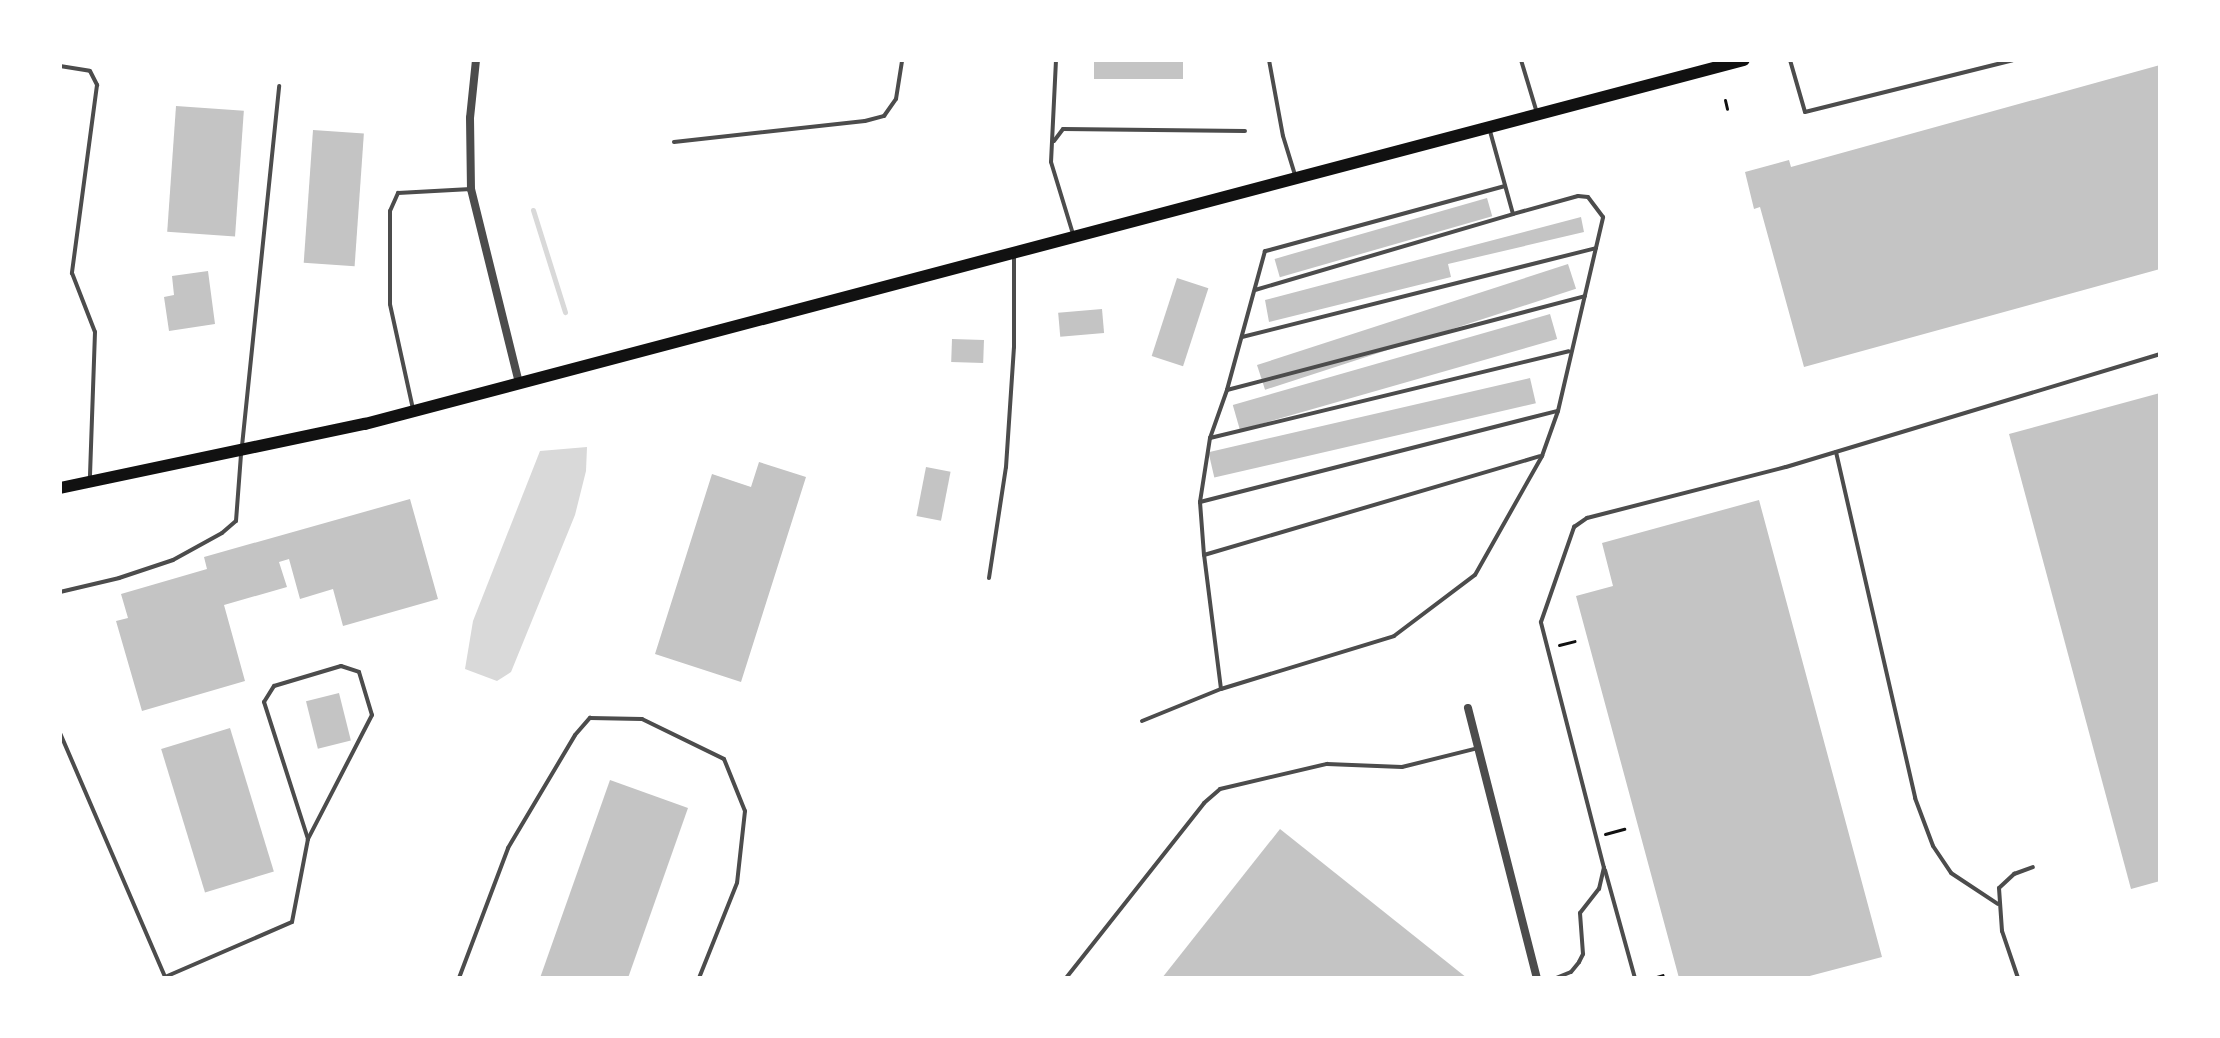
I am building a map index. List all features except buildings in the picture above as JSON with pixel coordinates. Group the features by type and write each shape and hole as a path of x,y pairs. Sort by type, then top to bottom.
{"main road":[{"path":"61,489 241,453 414,411 1074,236 1297,181 1744,60"}],"street":[{"path":"476,60 469,133 471,189 519,383"},
{"path":"1468,708 1537,978"}],"lane":[{"path":"674,142 865,121 884,116 896,99 902,60"},
{"path":"1056,60 1051,162 1074,236"},
{"path":"1269,60 1283,136 1297,181"},
{"path":"1521,60 1537,116"},
{"path":"1790,60 1805,112 2013,60"},
{"path":"60,66 90,71 97,85 72,273 95,332 89,482"},
{"path":"60,592 119,578 173,560 222,533 236,521 279,86"},
{"path":"1054,141 1063,129 1245,131"},
{"path":"1489,129 1513,214"},
{"path":"1221,689 1200,502 1210,438 1227,390 1265,251 1505,186"},
{"path":"414,411 390,304 390,211 398,193 471,189"},
{"path":"1142,721 1221,689 1394,636 1475,575 1542,456 1558,411 1603,217 1588,197 1513,214 1255,290"},
{"path":"1242,337 1596,248"},
{"path":"989,578 1006,467 1014,347 1014,252"},
{"path":"1227,390 1585,296"},
{"path":"1210,438 1571,351"},
{"path":"1635,978 1547,648 1541,614 1566,545 1581,521 1836,452 2160,354"},
{"path":"1200,502 1558,411"},
{"path":"1836,452 1915,798 1933,846 1951,873 1998,904"},
{"path":"1204,555 1542,456"},
{"path":"60,733 165,978 292,922 308,839 372,715 359,672 341,666 274,686 264,702 308,839"},
{"path":"459,978 508,848 575,735 590,718 642,719 724,759 745,811 737,883 699,978"},
{"path":"1066,978 1204,803 1220,789 1327,764 1402,767 1478,748"},
{"path":"2018,978 2002,931 1999,888 2005,880 2033,867"},
{"path":"1556,978 1571,972 1583,954 1580,913 1599,889 1604,868"}],"path":[{"path":"1725,100 1727,109"},
{"path":"1547,648 1575,641"},
{"path":"1597,836 1624,829"},
{"path":"1653,978 1663,975"}],"shaded area":[{"path":"587,447 586,471 575,515 511,672 497,681 465,669 473,621 540,451"}],"waterway":[{"path":"533,210 565,312"}]}
